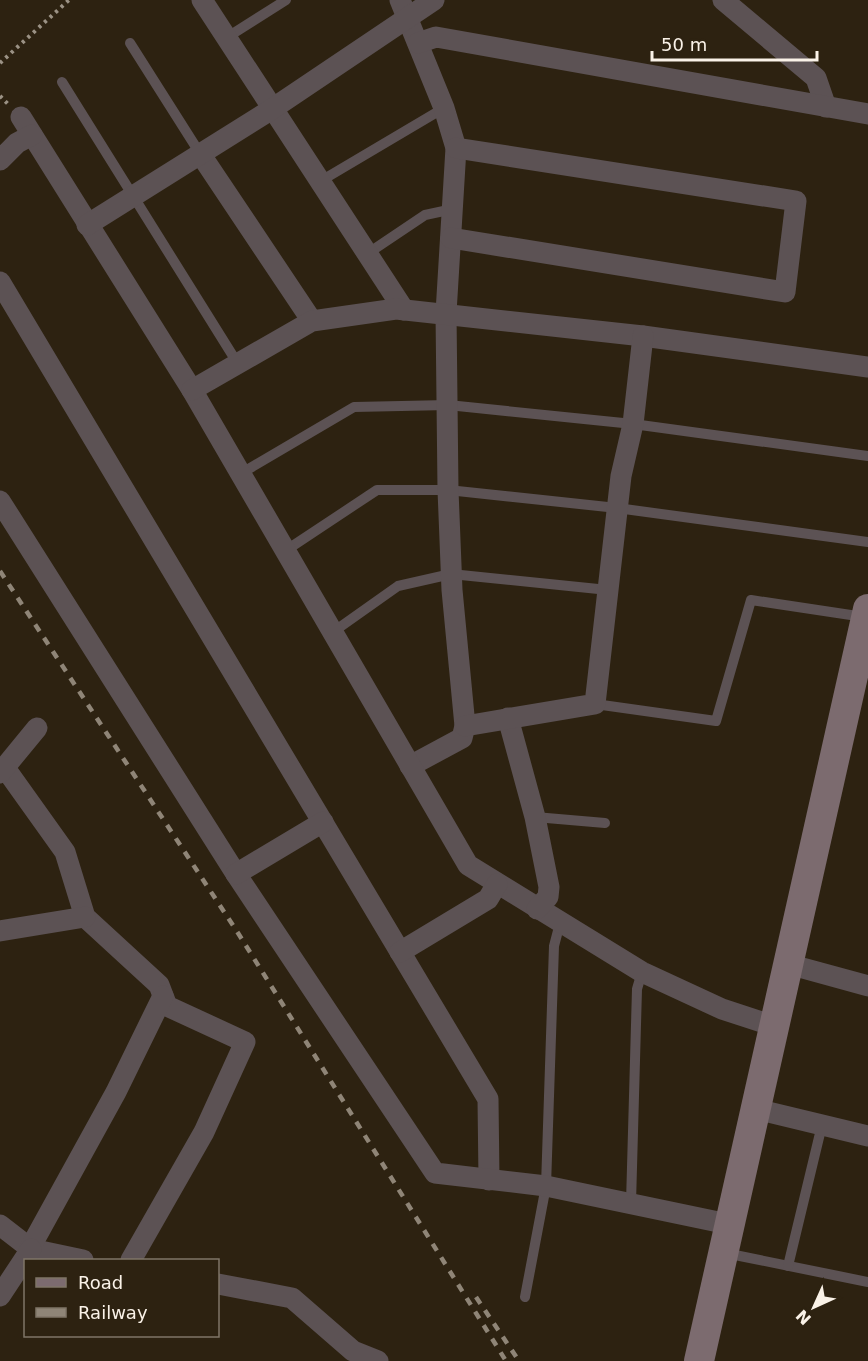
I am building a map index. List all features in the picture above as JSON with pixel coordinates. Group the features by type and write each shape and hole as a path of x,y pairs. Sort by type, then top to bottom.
{"street":[{"path":"202,0 404,310"},
{"path":"87,225 272,109 403,9 434,0"},
{"path":"723,0 816,78 826,107"},
{"path":"403,9 444,108 456,148 446,313 448,490 451,574 465,726 462,738 410,766"},
{"path":"418,43 436,37 868,114"},
{"path":"0,160 17,144 27,126 192,390 468,865 642,972 722,1010 774,1026"},
{"path":"451,238 785,292 796,201 456,148"},
{"path":"201,155 312,321"},
{"path":"0,282 488,1099 489,1180"},
{"path":"192,390 312,321 347,314 404,310 644,336 868,367"},
{"path":"465,726 595,704 621,476 633,424 644,336"},
{"path":"0,501 236,874 435,1173 546,1186 728,1224"},
{"path":"699,1361 867,614"},
{"path":"508,718 535,817 549,887 548,897 537,909"},
{"path":"37,728 2,771 66,852 85,917 159,985 167,1005 245,1042 204,1132 132,1259"},
{"path":"236,874 322,822"},
{"path":"400,952 489,899 498,884"},
{"path":"0,931 85,917"},
{"path":"788,964 868,986"},
{"path":"0,1296 30,1248 116,1092 163,996"},
{"path":"756,1109 868,1136"},
{"path":"0,1225 30,1248 79,1259"},
{"path":"219,1284 292,1298 353,1351 378,1361"}],"lane":[{"path":"226,38 281,1"},
{"path":"130,43 201,155"},
{"path":"62,82 238,364"},
{"path":"319,182 444,108"},
{"path":"367,254 425,215 453,209"},
{"path":"240,474 354,406 448,405 633,424 868,456"},
{"path":"285,551 377,490 448,490 618,508 868,542"},
{"path":"333,632 398,586 451,574 608,590"},
{"path":"595,704 716,721 751,600 867,614"},
{"path":"535,817 605,823"},
{"path":"525,1297 546,1186 554,946 560,923"},
{"path":"631,1203 637,989 642,972"},
{"path":"788,1266 822,1125"},
{"path":"722,1252 868,1282"}],"path":[{"path":"0,63 69,0"}],"railway":[{"path":"0,571 238,933 506,1361"},
{"path":"476,1297 519,1361"}]}
